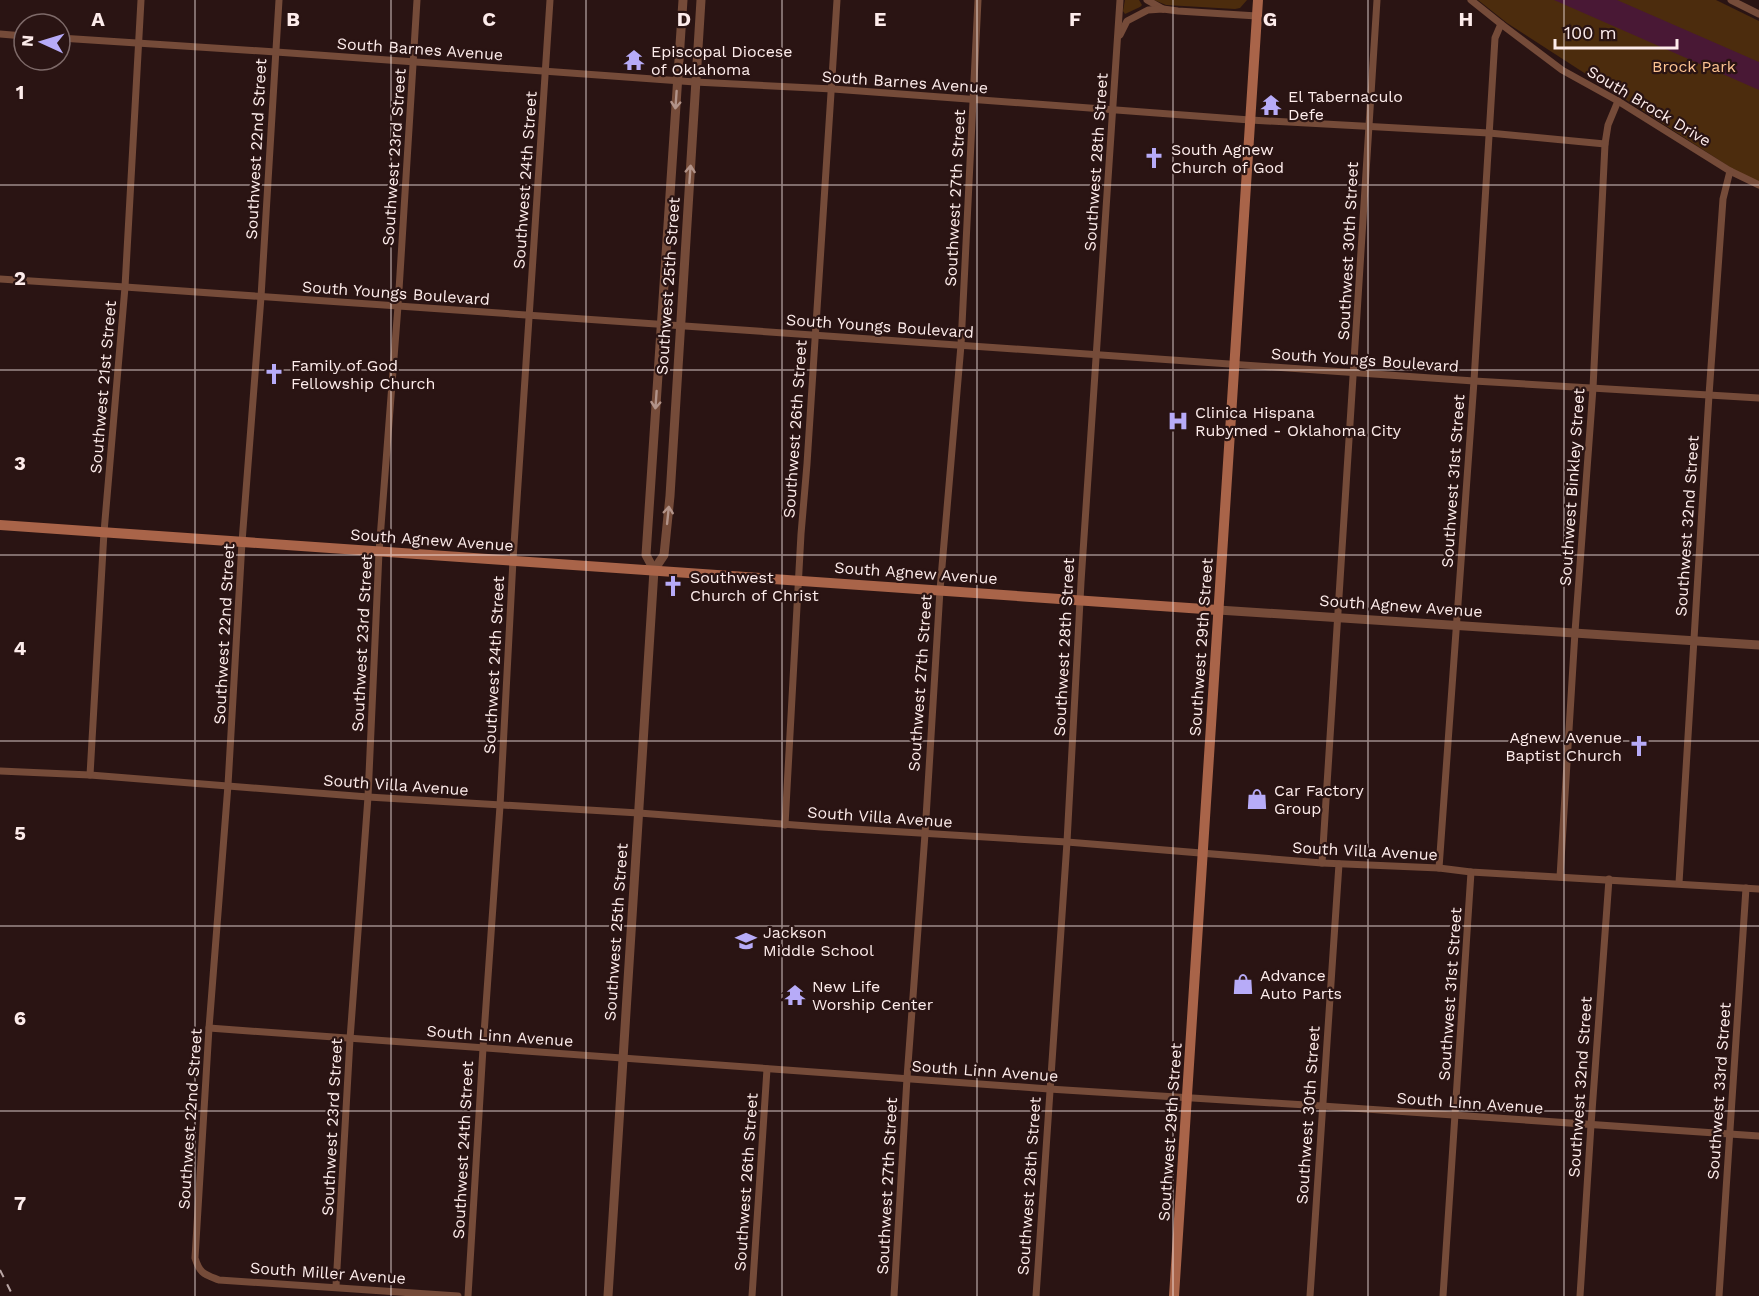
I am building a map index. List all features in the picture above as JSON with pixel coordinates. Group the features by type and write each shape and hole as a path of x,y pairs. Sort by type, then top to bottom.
{"main road":[{"name":"Southwest 29th Street","path":"1174,1296 1258,0"},
{"name":"South Agnew Avenue","path":"0,525 1218,610"}],"street":[{"name":"Southwest 21st Street","path":"90,775 104,532 125,287 141,0"},
{"name":"Southwest 22nd Street","path":"199,1270 195,1258 195,1244 228,785 242,542 261,297 279,0"},
{"name":"Southwest 23rd Street","path":"336,1286 350,1039 368,797 379,552 398,306 417,0"},
{"name":"Southwest 24th Street","path":"468,1296 550,0"},
{"name":"Southwest 25th Street","path":"654,570 646,555 683,0"},
{"name":"Southwest 25th Street","path":"608,1296 654,570 664,555 670,496 701,0"},
{"name":"Southwest 26th Street","path":"785,825 837,0"},
{"name":"Southwest 27th Street","path":"894,1296 940,590 961,345 978,0"},
{"name":"Southwest 28th Street","path":"1036,1296 1120,0"},
{"path":"1147,0 1163,9"},
{"name":"Southwest 30th Street","path":"1322,863 1377,0"},
{"name":"South Brock Drive","path":"1471,0 1562,70 1618,101 1730,171 1759,185"},
{"path":"1733,1 1759,14"},
{"path":"1118,37 1127,21 1148,10 1163,9 1257,16"},
{"name":"Southwest 31st Street","path":"1439,868 1474,381 1495,38 1501,24"},
{"name":"South Barnes Avenue","path":"72,39 695,82 833,89 1605,144"},
{"name":"Southwest Binkley Street","path":"1560,877 1593,388 1605,144 1608,125 1618,101"},
{"name":"Southwest 32nd Street","path":"1679,883 1723,199 1730,171"},
{"name":"South Youngs Boulevard","path":"0,279 1234,365 1759,398"},
{"name":"South Agnew Avenue","path":"1218,610 1759,645"},
{"name":"South Villa Avenue","path":"0,771 90,775 368,797 1067,842 1322,863 1439,868 1471,872 1759,889"},
{"name":"Southwest 30th Street","path":"1310,1296 1339,864"},
{"name":"Southwest 31st Street","path":"1443,1296 1471,872"},
{"name":"Southwest 32nd Street","path":"1580,1296 1609,879"},
{"name":"Southwest 33rd Street","path":"1719,1296 1746,888"},
{"name":"South Linn Avenue","path":"209,1028 767,1070 1759,1136"},
{"name":"Southwest 26th Street","path":"752,1296 767,1070"},
{"name":"South Miller Avenue","path":"199,1270 219,1280 336,1286 458,1296"}],"green space":[{"path":"1125,0 1139,0 1142,5 1125,14 1123,11"},
{"path":"1154,0 1247,0 1240,8 1235,9 1166,5"},
{"name":"Brock Park","path":"1478,0 1716,0 1759,21 1759,184 1507,23"}],"shaded area":[{"path":"1554,0 1617,0 1759,62 1759,90"}],"railway":[{"path":"0,1270 13,1296"}],"place":[{"name":"Episcopal Diocese of Oklahoma","path":"634,60"},
{"name":"El Tabernaculo Defe","path":"1271,105"},
{"name":"South Agnew Church of God","path":"1154,158"},
{"name":"Family of God Fellowship Church","path":"274,374"},
{"name":"Clinica Hispana Rubymed - Oklahoma City","path":"1178,421"},
{"name":"Southwest Church of Christ","path":"673,586"},
{"name":"Agnew Avenue Baptist Church","path":"1639,746"},
{"name":"Car Factory Group","path":"1257,799"},
{"name":"Jackson Middle School","path":"746,941"},
{"name":"Advance Auto Parts","path":"1243,984"},
{"name":"New Life Worship Center","path":"795,995"}]}
